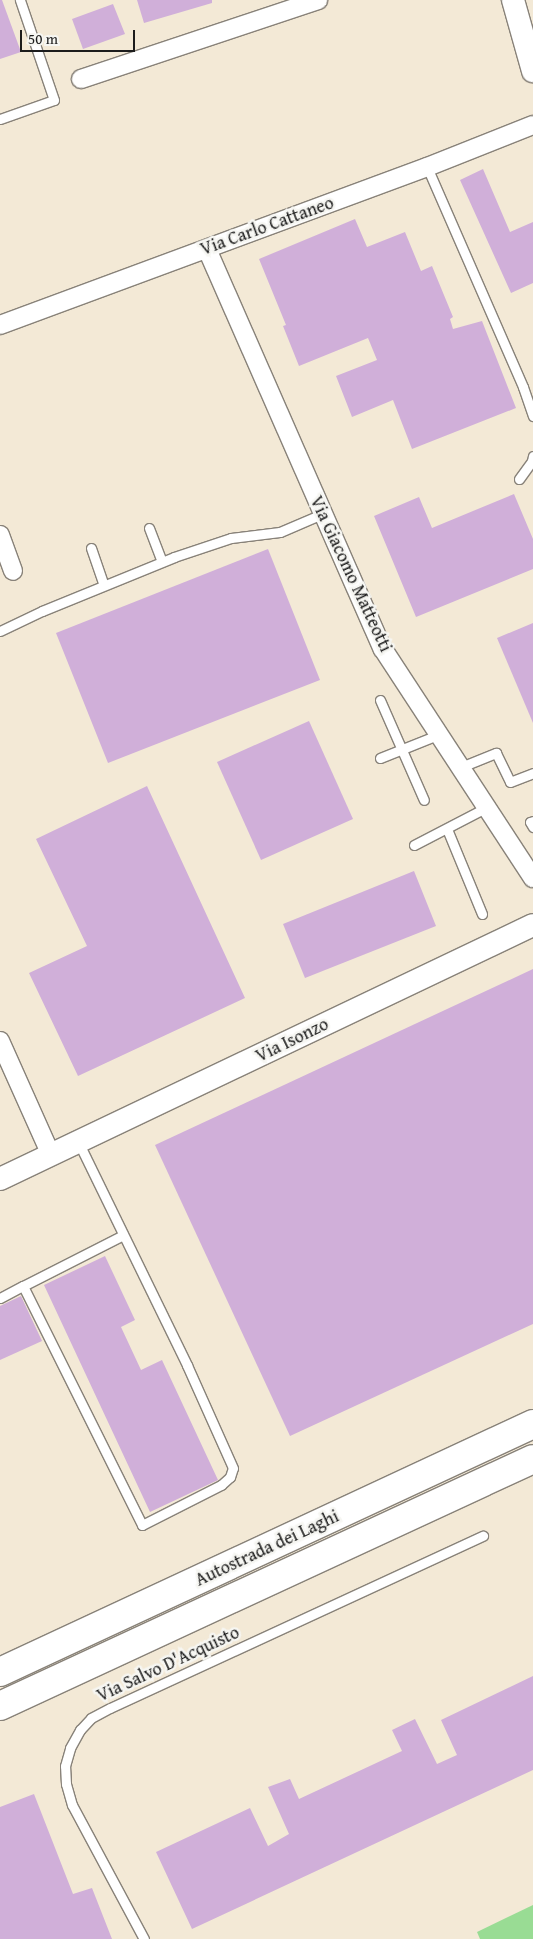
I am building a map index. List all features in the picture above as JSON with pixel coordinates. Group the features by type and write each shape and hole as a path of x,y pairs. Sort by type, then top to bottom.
{"highway":[{"path":"383,1494 533,1411"},
{"name":"Autostrada dei Laghi","path":"0,1672 533,1424"},
{"name":"Autostrada dei Laghi","path":"0,1706 533,1459"}],"street":[{"path":"81,79 318,0"},
{"path":"513,0 533,70"},
{"name":"Via Carlo Cattaneo","path":"0,325 427,167 533,125"},
{"name":"Via Giacomo Matteotti","path":"207,249 322,514 384,649 533,878"},
{"path":"0,535 13,571"},
{"name":"Via Isonzo","path":"0,1179 533,925"},
{"path":"0,1041 51,1155"}],"lane":[{"path":"0,120 54,100 20,0"},
{"path":"427,167 523,387 533,416"},
{"path":"519,479 532,461 533,456"},
{"path":"0,631 104,585 162,562 231,538 280,532 322,514"},
{"path":"149,528 162,562"},
{"path":"91,548 104,585"},
{"path":"380,700 424,800"},
{"path":"380,758 440,734"},
{"path":"461,767 496,753 510,782 533,773"},
{"path":"414,846 487,807"},
{"path":"533,821 530,822 533,827"},
{"path":"447,829 482,914"},
{"path":"23,1286 142,1525 221,1485 230,1477 233,1468 188,1365 78,1142"},
{"path":"0,1298 123,1235"},
{"name":"Via Salvo D'Acquisto","path":"144,1939 72,1805 66,1784 65,1766 70,1748 80,1730 91,1718 110,1708 484,1536"}],"green space":[{"path":"533,1905 533,1939 480,1939 477,1932"}],"building":[{"path":"0,0 2,0 21,52 0,59"},
{"path":"137,0 212,0 212,3 144,23"},
{"path":"113,4 125,34 83,49 72,19"},
{"path":"483,169 510,232 533,222 533,283 511,293 460,180"},
{"path":"355,219 367,247 405,232 421,271 432,266 453,317 450,319 453,329 482,321 516,408 412,449 393,400 352,417 336,376 377,360 368,338 299,366 283,326 286,325 259,259"},
{"path":"514,494 533,539 533,569 416,617 374,516 419,497 432,528"},
{"path":"268,549 320,680 108,763 56,633"},
{"path":"533,623 533,723 497,638"},
{"path":"309,721 353,819 261,860 217,762"},
{"path":"147,786 245,998 78,1076 29,973 87,946 36,839"},
{"path":"414,871 436,926 305,978 283,924"},
{"path":"533,969 533,1324 290,1436 155,1145"},
{"path":"105,1256 135,1320 121,1327 141,1370 162,1360 218,1480 150,1512 44,1285"},
{"path":"21,1296 42,1341 0,1360 0,1306"},
{"path":"533,1676 533,1770 192,1929 156,1852 250,1808 268,1846 289,1834 268,1787 290,1779 299,1799 402,1751 392,1730 415,1719 437,1764 457,1755 441,1720"},
{"path":"34,1794 73,1894 92,1888 112,1939 0,1939 0,1807"}]}
